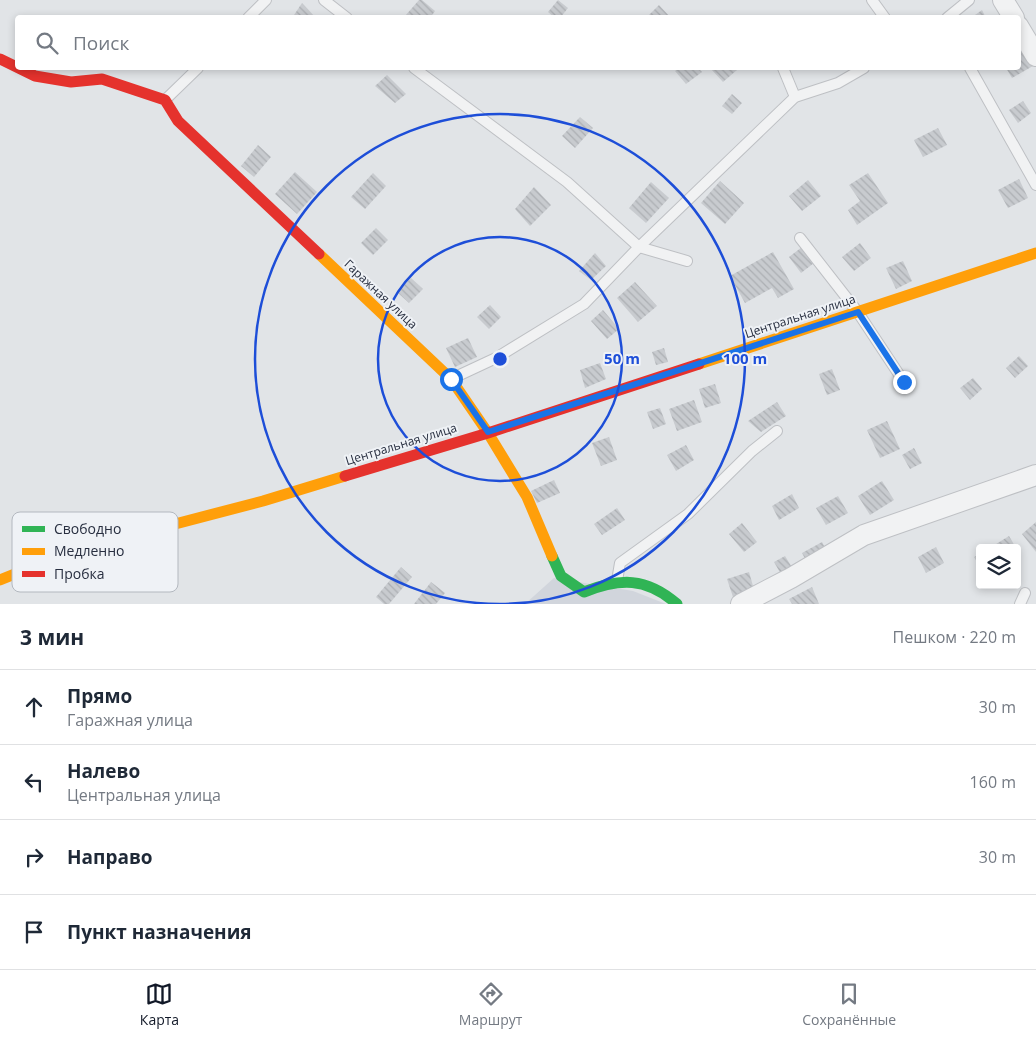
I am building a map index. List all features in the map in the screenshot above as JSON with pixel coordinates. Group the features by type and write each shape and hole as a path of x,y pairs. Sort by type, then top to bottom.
{"street":[{"path":"1003,0 1012,15"},
{"path":"1021,31 1036,56"},
{"path":"0,59 15,66"},
{"path":"23,70 35,76 71,82 102,79 165,100"},
{"name":"Гаражная улица","path":"165,100 178,120 451,379 488,432 527,497 561,576 584,592 617,581 639,583 668,595 677,604"},
{"name":"Центральная улица","path":"178,523 262,501 488,432 1036,253"},
{"path":"740,604 791,578 864,535 1036,475"},
{"name":"Центральная улица","path":"0,580 12,575"}],"lane":[{"path":"251,15 266,0"},
{"path":"324,0 343,15"},
{"path":"872,0 883,15"},
{"path":"951,15 969,0"},
{"path":"165,100 196,70"},
{"path":"417,70 567,182 639,247 686,261"},
{"path":"785,70 795,96"},
{"path":"451,379 496,358 584,304 639,247 795,96 838,83 861,70"},
{"path":"971,70 1036,185"},
{"path":"800,238 858,312 904,382"},
{"path":"617,581 620,562 688,514 752,452 777,431"},
{"path":"1020,604 1025,594"}],"shaded area":[{"path":"554,578 633,591 666,604 525,604"}],"building":[{"path":"419,0 422,0 435,11 432,15 406,15"},
{"path":"558,0 568,8 562,15 552,15 548,12"},
{"path":"302,3 313,15 294,15"},
{"path":"659,5 668,15 649,15"},
{"path":"982,10 984,15 975,15"},
{"path":"1021,46 1033,66 1012,78 1007,70 1021,70"},
{"path":"700,70 702,72 686,84 675,71"},
{"path":"712,70 737,70 723,82"},
{"path":"387,75 406,94 395,103 375,86"},
{"path":"732,94 742,103 732,114 722,106"},
{"path":"1023,101 1031,113 1018,123 1009,110"},
{"path":"580,117 593,128 575,148 562,136"},
{"path":"938,128 947,145 923,157 914,140"},
{"path":"258,145 271,157 254,177 241,166"},
{"path":"295,172 317,192 297,214 275,194"},
{"path":"373,173 386,186 365,209 351,197"},
{"path":"868,173 888,203 857,225 848,210 860,201 849,185"},
{"path":"1019,179 1028,198 1008,208 998,190"},
{"path":"808,180 821,196 802,211 789,196"},
{"path":"720,181 744,203 725,224 701,203"},
{"path":"651,182 669,198 646,223 629,208"},
{"path":"534,187 551,205 530,226 515,209"},
{"path":"376,228 388,240 373,255 361,243"},
{"path":"860,243 871,258 854,271 842,257"},
{"path":"802,247 814,263 801,273 789,257"},
{"path":"773,252 794,289 778,298 772,288 745,303 730,276"},
{"path":"595,253 606,266 591,280 579,271"},
{"path":"903,261 912,281 896,289 886,268"},
{"path":"411,278 423,289 409,303 397,292"},
{"path":"635,282 657,306 638,322 617,298"},
{"path":"490,305 501,317 489,329 477,317"},
{"path":"603,310 619,329 607,339 591,321"},
{"path":"468,338 477,357 455,367 446,348"},
{"path":"664,348 668,362 656,365 652,352"},
{"path":"1019,356 1028,366 1015,378 1006,368"},
{"path":"600,363 606,379 585,388 580,370"},
{"path":"832,369 840,390 827,395 819,374"},
{"path":"973,378 982,389 970,400 960,388"},
{"path":"715,384 721,403 705,408 699,389"},
{"path":"694,400 702,422 677,431 669,409"},
{"path":"777,402 786,416 761,432 748,421"},
{"path":"660,408 666,424 653,429 647,412"},
{"path":"887,421 900,449 880,458 867,430"},
{"path":"609,437 617,460 601,466 592,443"},
{"path":"686,445 694,460 676,471 667,455"},
{"path":"914,448 922,463 910,469 902,455"},
{"path":"554,480 560,493 537,503 531,491"},
{"path":"882,481 894,500 870,515 858,496"},
{"path":"792,494 799,508 779,520 772,506"},
{"path":"838,496 848,513 826,525 816,508"},
{"path":"617,508 625,520 602,535 594,524"},
{"path":"1036,522 1036,552 1022,534"},
{"path":"742,523 757,542 744,552 729,534"},
{"path":"1009,536 1014,544 996,544"},
{"path":"822,542 828,553 808,564 802,553"},
{"path":"936,547 944,563 926,573 918,557"},
{"path":"785,556 793,569 782,576 774,562"},
{"path":"401,567 412,577 389,604 384,604 376,597"},
{"path":"749,572 755,593 734,600 727,579"},
{"path":"431,582 445,593 436,604 414,604"},
{"path":"812,587 819,604 792,604 789,599"}],"traffic: fast":[{"path":"552,556 561,576 584,592 609,584 632,583 654,589 666,595 677,604"}],"traffic: slow":[{"path":"699,364 1036,253"},
{"path":"319,254 451,379 488,433 527,497 552,556"},
{"path":"178,523 263,501 345,476"},
{"path":"0,580 12,575"}],"traffic: jam":[{"path":"0,59 15,66"},
{"path":"23,70 35,76 71,82 102,79 165,100 178,121 319,254"},
{"path":"345,476 488,433 699,364"}],"route":[{"path":"451,379 488,432 858,312 904,382"}]}
